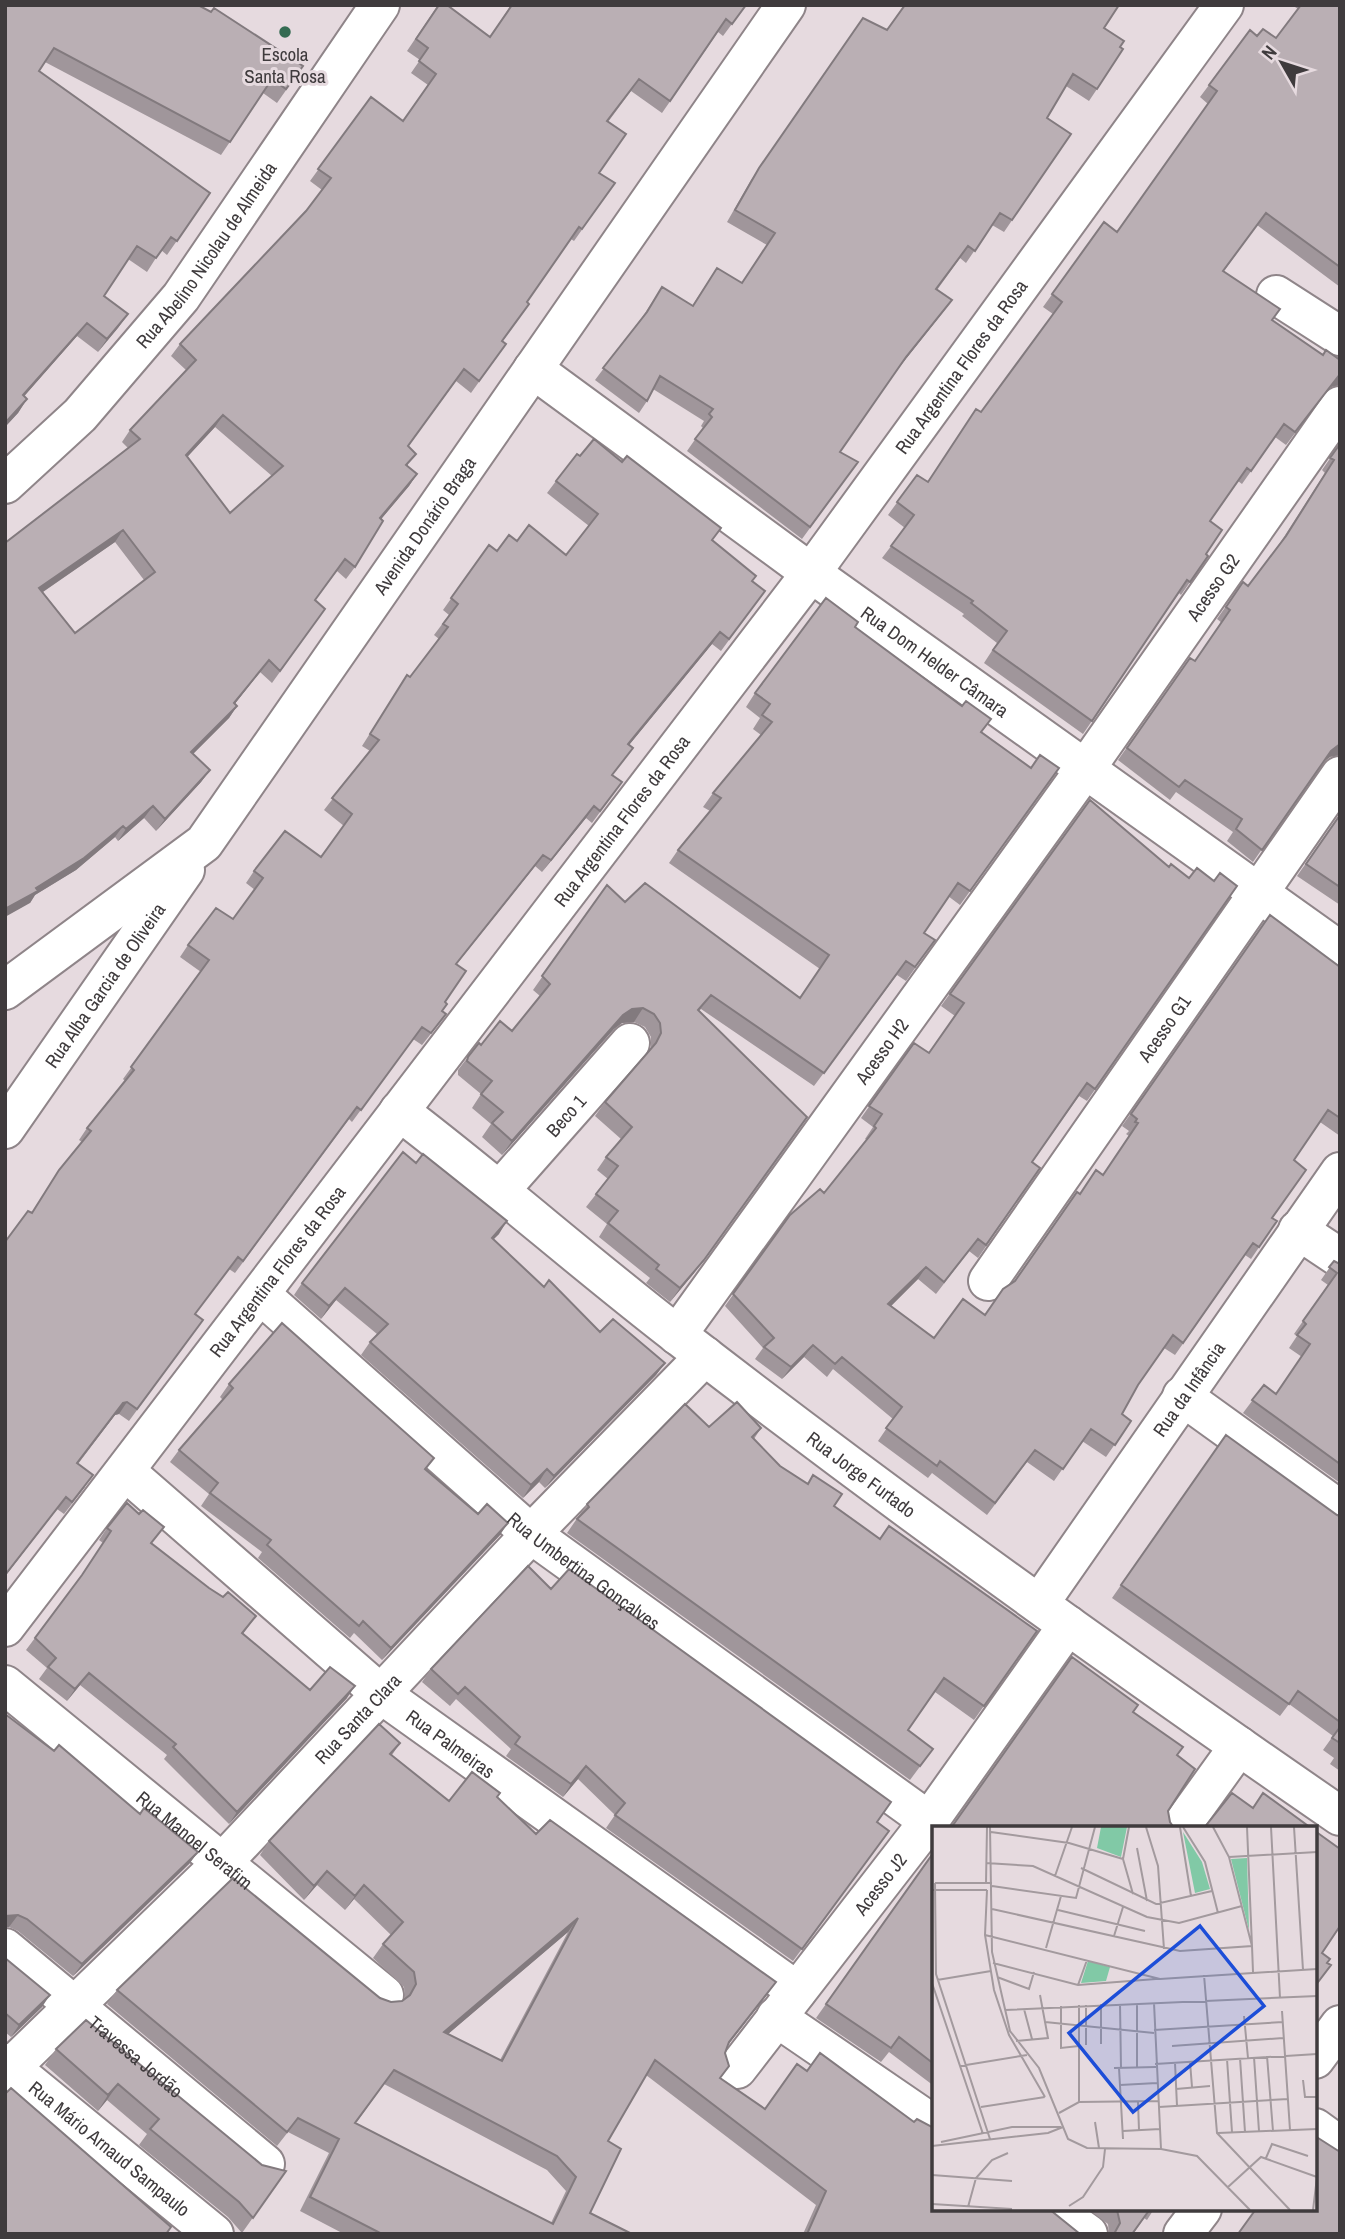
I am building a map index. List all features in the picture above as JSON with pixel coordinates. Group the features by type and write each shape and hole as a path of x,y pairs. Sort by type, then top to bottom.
{"street":[{"name":"Rua Abelino Nicolau de Almeida","path":"5,484 80,415 181,296 380,5"},
{"name":"Avenida Donário Braga","path":"5,990 204,843 786,5"},
{"name":"Rua Argentina Flores da Rosa","path":"5,1627 811,573 1224,5"},
{"path":"1276,295 1340,336"},
{"name":"Rua Dom Helder Câmara","path":"533,369 811,573 1340,951"},
{"name":"Acesso G2","path":"1086,768 1340,406"},
{"name":"Acesso H2","path":"691,1345 1086,768"},
{"name":"Acesso G1","path":"988,1281 1340,776"},
{"name":"Rua Alba Garcia de Oliveira","path":"5,1129 204,843"},
{"name":"Beco 1","path":"501,1189 630,1043"},
{"name":"Rua Jorge Furtado","path":"399,1111 501,1189 691,1345 1054,1615 1340,1816"},
{"name":"Rua da Infância","path":"1054,1615 1182,1396 1340,1171"},
{"path":"1298,1230 1340,1258"},
{"name":"Rua Umbertina Gonçalves","path":"261,1295 531,1534 929,1821"},
{"name":"Rua Santa Clara","path":"7,2068 223,1862 531,1534 691,1345"},
{"path":"1182,1396 1340,1510"},
{"name":"Rua Palmeiras","path":"125,1471 381,1694 787,2004 932,2123"},
{"name":"Acesso J2","path":"737,2069 929,1821 1054,1615"},
{"name":"Rua Manoel Serafim","path":"5,1685 384,1995"},
{"path":"1181,1826 1239,1746"},
{"name":"Travessa Jordão","path":"5,1948 265,2164"},
{"path":"1317,2056 1340,2025"},
{"name":"Rua Mário Arnaud Sampaulo","path":"7,2068 214,2234"},
{"path":"1317,2129 1340,2146"},
{"path":"1057,2211 1088,2234"},
{"path":"1183,2234 1200,2211"}],"building":[{"path":"5,5 198,5 211,12 214,8 303,66 286,89 272,79 230,142 54,48 39,71 210,193 177,241 171,237 156,258 137,246 104,296 128,314 107,339 87,323 23,395 27,399 5,423"},
{"path":"439,5 447,5 490,37 512,5 746,5 732,24 726,19 670,101 639,79 607,121 626,134 599,173 615,183 582,229 579,227 527,302 529,304 502,341 506,344 479,381 464,369 408,446 416,454 406,465 417,474 380,518 383,521 355,567 345,559 315,600 325,609 280,671 269,660 234,703 237,706 191,752 210,770 165,819 153,806 126,829 123,826 84,858 36,888 38,891 5,909 5,543 140,439 130,430 196,360 180,344 306,211 331,178 318,169 371,97 403,121 436,74 419,61 428,48 416,39","holes":["223,415 283,466 230,513 186,455","123,530 155,572 75,633 39,588"]},
{"path":"905,5 1119,5 1104,28 1124,41 1120,47 1123,49 1097,89 1073,74 1047,118 1071,134 1012,220 1000,213 975,251 968,246 936,289 952,300 906,357 840,452 858,462 810,527 695,439 712,417 709,414 713,409 660,376 647,401 603,368 647,312 662,287 693,306 717,268 742,283 775,233 735,210 759,168 863,18 887,30"},
{"path":"1301,5 1340,5 1340,267 1266,213 1223,271 1280,309 1272,320 1323,355 1326,350 1340,360 1340,374 1295,432 1284,424 1251,471 1247,468 1210,521 1222,530 1206,554 1208,556 1190,582 1187,580 1092,721 993,650 1007,631 971,603 973,601 891,546 914,515 897,502 917,475 928,482 976,409 981,412 1062,302 1052,294 1104,222 1117,232 1217,91 1209,85 1250,30 1257,36 1263,29 1276,38"},
{"path":"594,439 622,462 627,456 721,528 712,540 756,576 752,581 765,591 729,639 720,632 628,744 633,748 612,775 622,782 600,811 594,806 551,860 543,855 456,964 466,971 445,1002 447,1004 442,1011 446,1014 431,1033 422,1027 361,1110 357,1107 243,1261 238,1257 195,1314 203,1320 137,1409 127,1402 123,1403 77,1463 93,1475 72,1502 66,1497 5,1575 5,1242 28,1211 32,1213 59,1170 91,1131 87,1128 134,1070 131,1067 209,960 188,945 216,908 233,919 263,878 254,871 285,831 321,857 352,814 332,798 379,740 370,734 407,675 410,677 448,627 443,624 458,604 451,598 489,545 497,551 509,535 517,541 529,525 566,555 598,514 556,481 577,454 580,456"},
{"path":"1340,444 1340,744 1331,751 1262,850 1236,829 1242,819 1185,780 1179,787 1127,748 1190,658 1195,661 1230,610 1226,607 1243,582 1248,586 1286,536 1334,460 1330,458"},
{"path":"826,598 858,622 855,627 962,706 966,701 991,719 981,732 1031,768 1040,755 1059,768 970,891 958,883 924,933 935,940 915,967 906,961 824,1073 711,995 698,1010 807,1117 704,1260 680,1288 656,1269 659,1265 608,1223 618,1211 596,1194 618,1166 606,1157 632,1127 605,1102 656,1043 661,1033 660,1023 654,1014 643,1008 632,1009 623,1015 512,1141 492,1123 503,1112 481,1094 492,1081 467,1061 479,1043 481,1045 500,1021 512,1031 550,984 542,976 607,885 625,902 645,883 800,998 829,955 678,850 721,798 713,793 772,722 762,715 770,704 755,693"},
{"path":"1090,800 1169,867 1171,864 1189,878 1197,868 1214,881 1220,873 1237,886 1095,1089 1087,1083 1032,1162 1040,1168 986,1245 978,1239 944,1282 926,1267 888,1304 934,1338 963,1299 985,1315 1003,1289 1015,1281 1077,1192 1080,1194 1096,1170 1103,1175 1138,1123 1131,1114 1270,915 1340,967 1340,1118 1328,1110 1294,1160 1306,1170 1272,1218 1277,1221 1259,1247 1253,1243 1183,1343 1173,1335 1138,1385 1122,1414 1131,1421 1115,1445 1091,1429 1063,1469 1035,1450 995,1503 940,1461 937,1466 886,1428 902,1407 842,1357 835,1364 813,1345 791,1367 764,1347 774,1338 733,1294 790,1215 820,1189 824,1193 876,1128 874,1126 882,1114 869,1106 914,1043 929,1053 964,1003 950,994"},
{"path":"1340,815 1340,887 1306,864"},
{"path":"403,1152 416,1163 423,1154 507,1221 492,1238 544,1287 549,1280 600,1332 613,1319 665,1363 554,1476 547,1469 531,1485 370,1342 388,1324 345,1288 329,1306 302,1283"},
{"path":"1334,1261 1340,1264 1340,1464 1252,1400 1264,1385 1276,1394 1310,1344 1297,1335 1306,1324 1303,1321 1337,1273 1329,1267"},
{"path":"282,1323 434,1458 425,1469 478,1514 487,1504 508,1523 391,1648 363,1621 359,1626 267,1545 271,1540 210,1493 218,1483 179,1450 233,1388 229,1384"},
{"path":"737,1402 761,1428 752,1437 780,1466 808,1484 813,1475 842,1494 834,1506 880,1539 889,1526 1037,1631 984,1706 944,1678 908,1730 933,1749 920,1766 577,1519 589,1507 587,1504 685,1404 709,1427"},
{"path":"1226,1435 1340,1516 1340,1722 1298,1691 1289,1704 1121,1585"},
{"path":"127,1503 139,1514 143,1510 164,1527 151,1543 209,1588 223,1597 228,1592 256,1616 242,1633 310,1690 330,1667 355,1686 237,1812 173,1747 176,1744 89,1673 75,1689 48,1667 56,1658 35,1638 82,1575 111,1531 107,1528"},
{"path":"528,1566 551,1589 569,1569 891,1802 877,1822 889,1831 802,1949 615,1815 625,1803 586,1766 571,1784 515,1744 520,1737 465,1687 458,1694 431,1669"},
{"path":"1072,1657 1138,1705 1133,1712 1183,1747 1177,1755 1195,1769 1168,1811 1173,1826 952,1826"},
{"path":"5,1714 54,1751 59,1745 140,1814 144,1808 198,1852 82,1964 27,1919 18,1915 5,1916"},
{"path":"379,1724 400,1743 390,1754 449,1801 472,1772 500,1793 497,1797 536,1834 550,1820 776,1982 729,2042 725,2053 729,2066 720,2078 765,2109 797,2064 807,2071 820,2053 914,2122 917,2119 932,2127 932,2211 1051,2211 1080,2234 807,2234 826,2191 655,2060 608,2141 621,2149 590,2213 632,2234 382,2234 310,2197 339,2139 298,2118 287,2132 117,1990 233,1878 380,1998 391,2002 402,2001 410,1995 416,1984 414,1972 383,1944 403,1922 364,1885 355,1896 327,1871 314,1886 269,1841","holes":["578,1918 502,2061 444,2032","394,2070 557,2156 576,2177 553,2224 355,2123"]},
{"path":"1340,1727 1340,1743 1332,1738"},
{"path":"1232,1793 1253,1808 1263,1793 1308,1826 1206,1826"},
{"path":"1317,1832 1340,1849 1340,1926 1322,1953 1330,1959 1327,1963 1331,1965 1317,1983"},
{"path":"932,1855 932,2062 899,2037 891,2048 826,2004"},
{"path":"5,1958 50,1995 19,2025 5,2013"},
{"path":"86,2020 262,2165 286,2171 253,2218 239,2202 150,2129 159,2119 118,2084 108,2095 56,2049"},
{"path":"11,2088 171,2227 166,2234 5,2234 5,2094"},
{"path":"1317,2137 1340,2152 1340,2234 1238,2234 1255,2211 1317,2211"},
{"path":"1117,2211 1149,2211 1132,2234 1114,2234 1120,2223"}],"place":[{"name":"Escola Santa Rosa","path":"285,32"}]}
